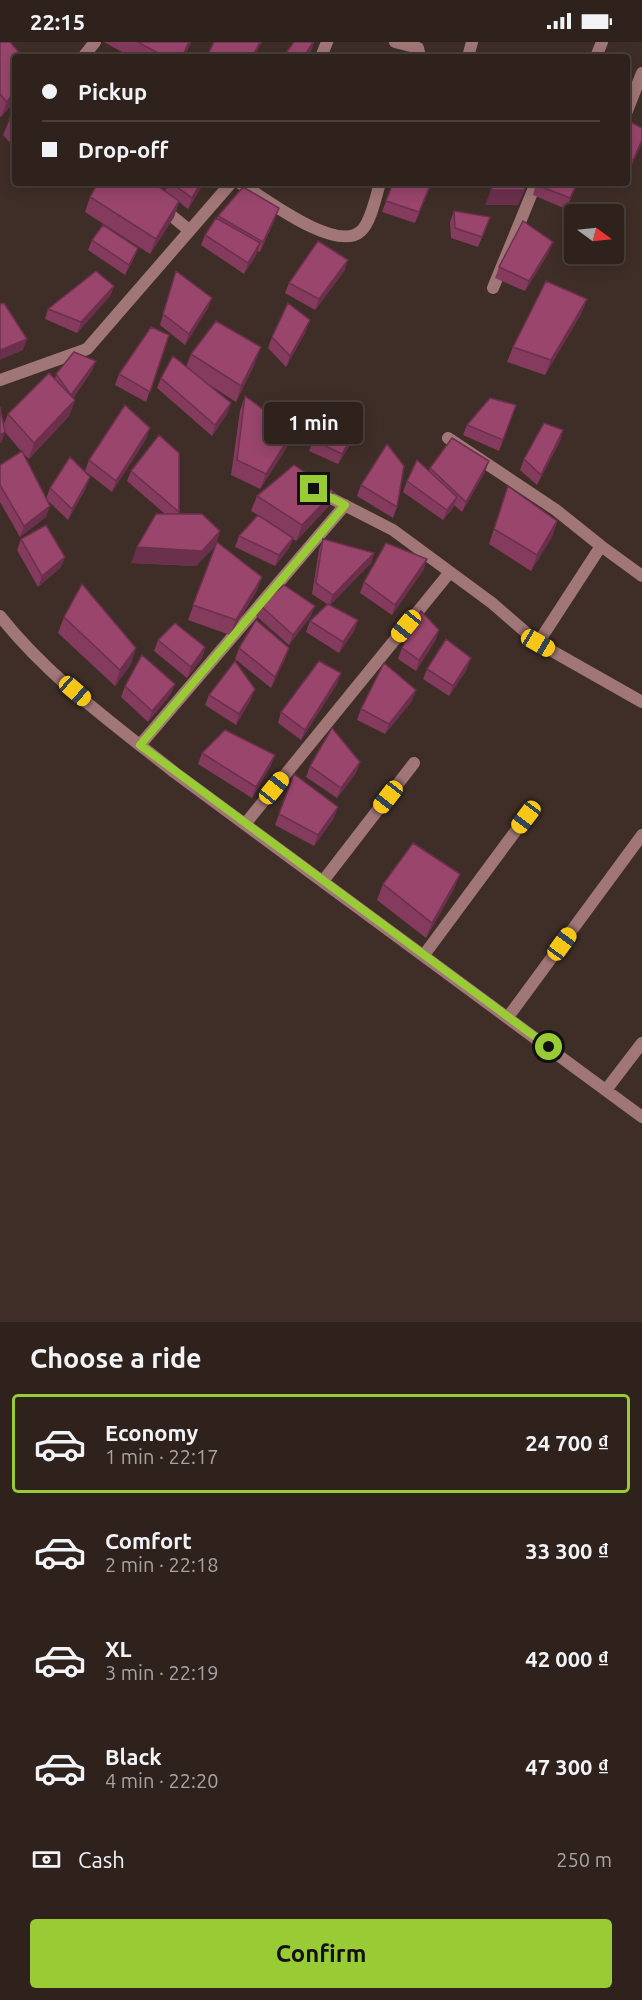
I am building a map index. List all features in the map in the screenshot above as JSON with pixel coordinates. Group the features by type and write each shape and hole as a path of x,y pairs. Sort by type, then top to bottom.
{"street":[{"path":"85,54 95,42"},
{"path":"395,42 418,48 419,54"},
{"path":"630,103 642,73"},
{"path":"0,380 87,349 228,186"},
{"path":"245,186 321,232 338,237 352,236 361,231 370,215 379,186"},
{"path":"493,288 535,186"},
{"path":"155,203 189,230"},
{"path":"448,438 556,510 642,576"},
{"path":"307,486 393,530 492,603 538,643 642,702"},
{"path":"140,745 345,505"},
{"path":"538,643 600,546"},
{"path":"245,824 450,572"},
{"path":"0,616 39,659 140,745 642,1117"},
{"path":"323,881 414,763"},
{"path":"424,955 526,817"},
{"path":"508,1017 642,835"},
{"path":"606,1090 642,1043"}],"building":[{"path":"0,42 10,42 20,54 12,54 12,95 7,102 0,94"},
{"path":"138,42 189,42 183,54 160,54"},
{"path":"214,42 260,42 254,54 208,54"},
{"path":"294,42 313,42 306,54 285,54"},
{"path":"630,122 642,128 642,140 633,160 630,159"},
{"path":"96,186 157,186 179,201 156,239 90,197"},
{"path":"176,186 199,186 192,198"},
{"path":"392,186 430,186 419,212 386,201"},
{"path":"493,186 526,186 524,190 491,190"},
{"path":"540,186 576,186 570,198"},
{"path":"243,187 279,208 263,242 218,216"},
{"path":"454,211 490,217 482,237 455,228"},
{"path":"216,218 260,243 248,263 205,235"},
{"path":"523,221 553,242 529,281 499,267"},
{"path":"103,225 138,248 129,265 92,240"},
{"path":"318,241 348,260 319,299 289,283"},
{"path":"96,271 114,286 81,322 48,309"},
{"path":"176,271 212,298 189,334 163,314"},
{"path":"546,281 587,299 551,360 513,347"},
{"path":"4,303 27,339 1,350 0,304"},
{"path":"288,303 310,320 290,356 272,337"},
{"path":"216,321 261,347 241,386 191,354"},
{"path":"151,327 169,335 150,392 119,374"},
{"path":"74,352 96,361 71,395 56,374"},
{"path":"173,356 231,403 215,425 161,378"},
{"path":"49,373 75,400 34,443 8,414"},
{"path":"245,396 293,431 266,474 237,460"},
{"path":"490,398 516,405 503,440 467,425"},
{"path":"125,405 150,428 116,481 89,460"},
{"path":"326,406 357,429 342,454 313,440"},
{"path":"0,407 5,432 0,435"},
{"path":"544,423 563,430 541,475 524,459"},
{"path":"159,435 179,453 179,512 131,471"},
{"path":"452,438 489,461 466,502 430,468"},
{"path":"387,444 404,466 397,507 361,485"},
{"path":"22,451 50,506 24,526 0,485 0,465"},
{"path":"70,457 90,477 72,509 50,488"},
{"path":"417,460 457,497 447,510 407,481"},
{"path":"294,465 334,492 302,525 257,496"},
{"path":"508,486 557,521 537,555 494,529"},
{"path":"156,514 202,514 220,531 202,551 137,547"},
{"path":"258,515 293,538 279,555 239,536"},
{"path":"46,525 65,557 42,576 21,539"},
{"path":"323,539 374,553 333,595 316,583"},
{"path":"217,542 262,577 236,620 193,605"},
{"path":"386,543 427,559 395,605 364,582"},
{"path":"82,584 136,648 120,670 64,617"},
{"path":"284,585 315,606 293,635 260,605"},
{"path":"328,604 358,620 343,642 310,621"},
{"path":"421,611 439,630 419,660 402,648"},
{"path":"256,620 289,648 275,677 239,648"},
{"path":"175,623 205,647 191,667 158,640"},
{"path":"446,639 471,658 453,686 427,669"},
{"path":"142,655 175,684 152,711 125,686"},
{"path":"235,661 255,689 239,714 209,695"},
{"path":"319,661 341,673 305,730 281,712"},
{"path":"384,663 416,690 389,724 361,709"},
{"path":"332,728 360,762 341,788 310,766"},
{"path":"225,730 275,755 256,787 202,753"},
{"path":"294,774 338,807 318,835 279,814"},
{"path":"413,843 460,874 432,923 383,884"}],"route":[{"path":"314,489 345,505 140,745 549,1047"}]}
